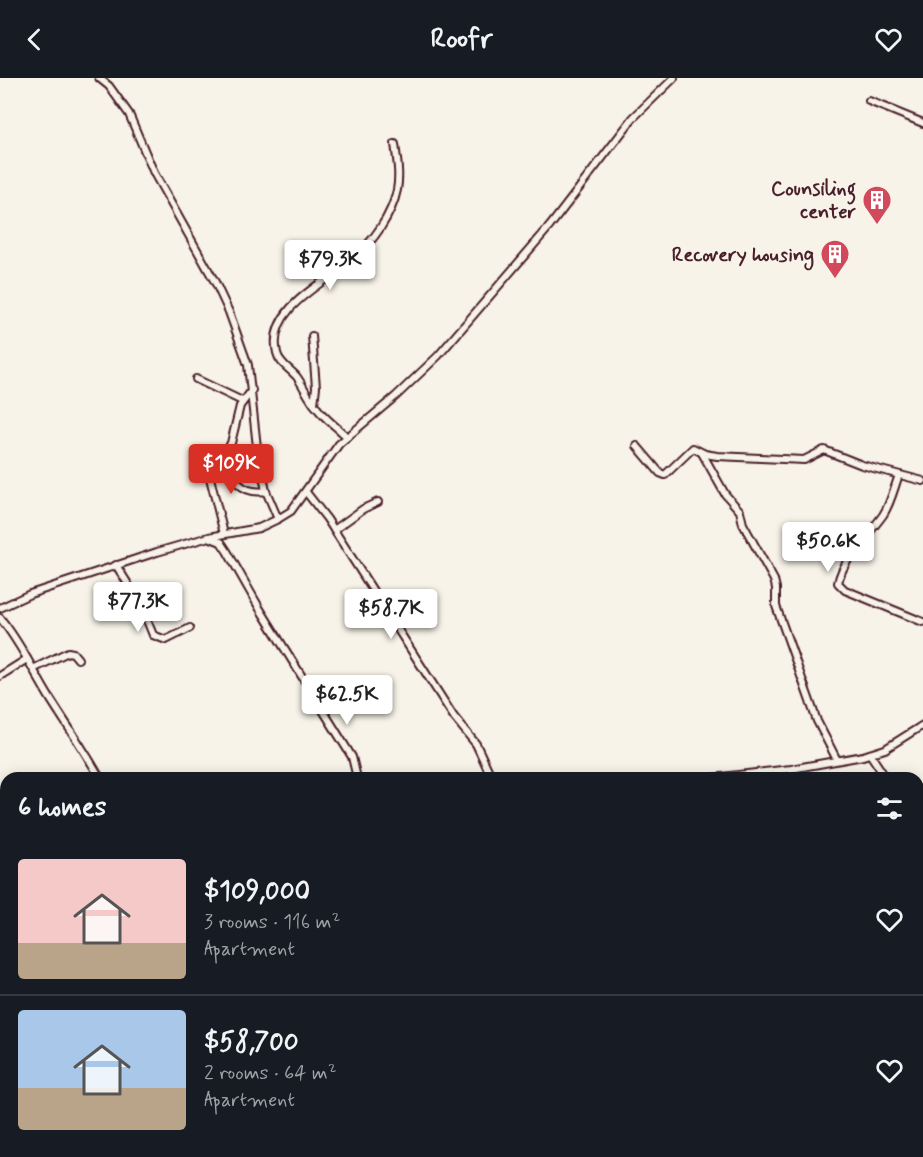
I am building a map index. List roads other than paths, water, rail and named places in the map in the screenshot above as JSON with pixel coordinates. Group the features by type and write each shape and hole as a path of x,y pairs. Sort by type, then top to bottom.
{"street":[{"path":"0,608 30,594 209,537 259,528 291,511 347,437 396,396 438,356 550,226 633,118 674,78"},
{"path":"102,79 129,114 159,183 221,294 248,365 257,447 266,491 278,519"},
{"path":"869,101 923,123"},
{"path":"347,437 314,404 296,376 279,359 276,348 280,327 295,302 353,259 378,230 390,209 396,192 399,171 395,144"},
{"path":"312,336 316,387 314,404"},
{"path":"196,379 242,401"},
{"path":"224,534 210,478 234,437 242,401 252,389"},
{"path":"637,446 660,473 665,475 692,448 695,448 702,453 725,494 740,511 747,530 774,580 776,606 817,721 837,760"},
{"path":"702,453 726,457 780,457 804,460 824,450 862,465 923,481"},
{"path":"224,457 230,474 239,486 252,491 266,491"},
{"path":"899,475 887,509 859,544 838,582 845,590 923,622"},
{"path":"306,492 334,530 454,717 472,738 489,772"},
{"path":"334,530 363,509 378,502"},
{"path":"209,537 221,542 231,556 253,598 351,757 355,772"},
{"path":"116,566 140,603 153,635 166,640 175,638 190,628"},
{"path":"0,618 20,645 97,772"},
{"path":"33,669 68,652 73,653 78,659"},
{"path":"0,676 27,658"},
{"path":"765,772 870,754 885,749 923,726"},
{"path":"870,754 882,772"}],"place":[{"name":"Counsiling center","path":"877,226"},
{"name":"Recovery housing","path":"835,280"}]}
